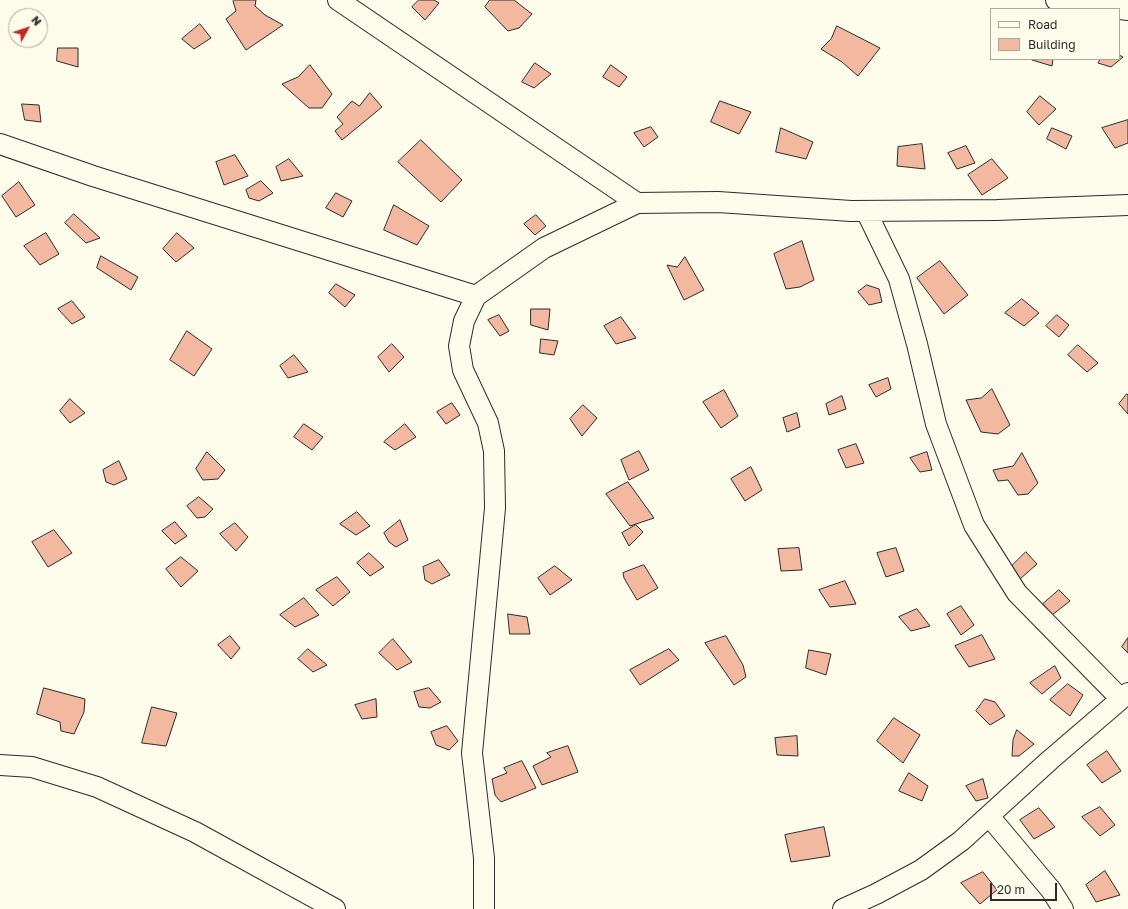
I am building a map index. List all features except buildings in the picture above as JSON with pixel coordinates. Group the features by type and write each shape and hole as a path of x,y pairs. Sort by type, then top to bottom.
{"street":[{"path":"338,0 637,203"},
{"path":"1056,0 1114,8"},
{"path":"0,144 93,176 476,296"},
{"path":"484,909 484,858 472,753 495,508 494,451 488,423 463,370 459,346 464,321 476,296 544,248 637,203 718,202 866,211 997,210 1128,205"},
{"path":"843,909 876,894 921,870 961,841 1050,760 1124,696 1017,593 974,525 936,424 917,344 899,279 866,211"},
{"path":"0,765 32,767 97,787 195,832 336,909"},
{"path":"989,816 1051,890 1063,909"}]}
